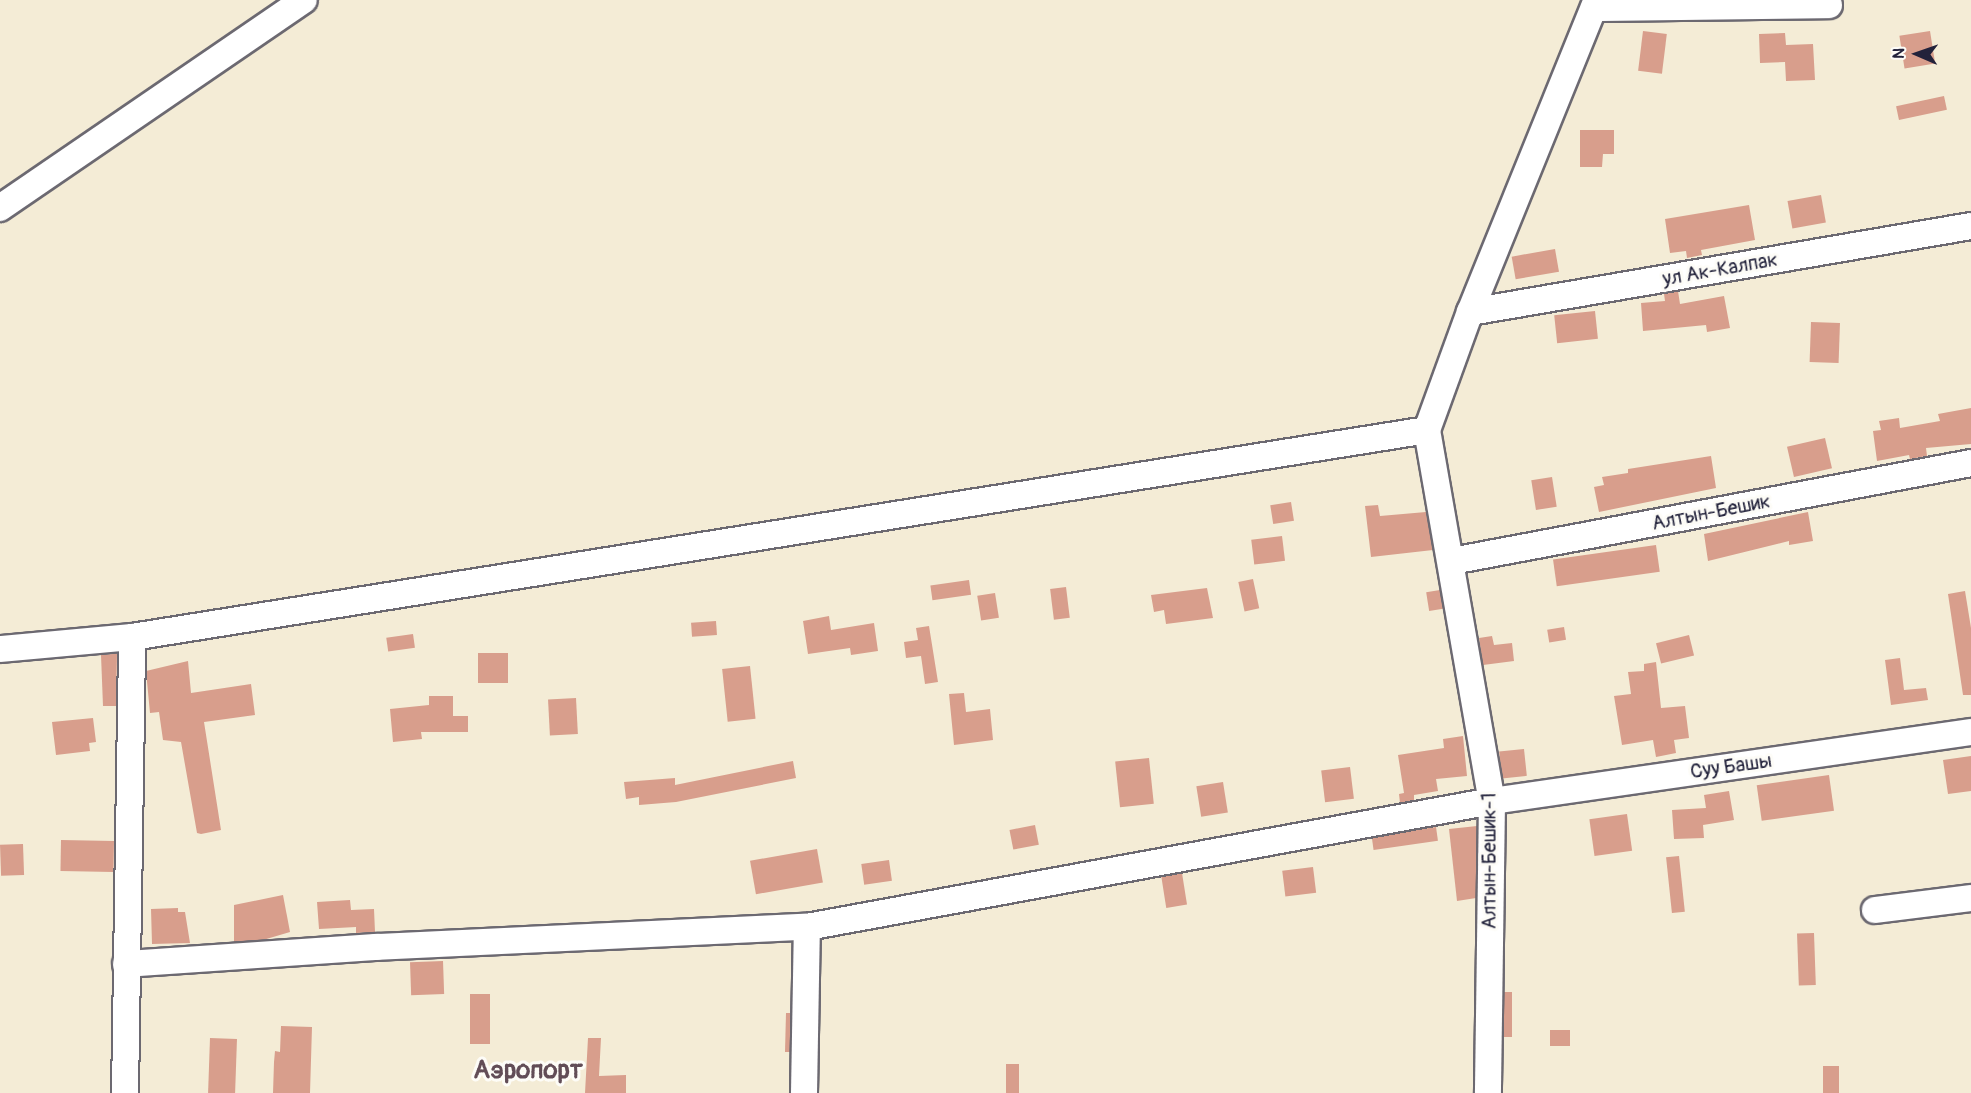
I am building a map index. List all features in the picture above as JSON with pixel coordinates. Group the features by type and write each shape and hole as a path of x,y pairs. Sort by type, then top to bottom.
{"street":[{"path":"0,208 304,0"},
{"path":"0,649 132,637 1428,430 1470,312 1595,4 1829,5"},
{"name":"ул Ак-Калпак","path":"1470,312 1971,226"},
{"name":"Алтын-Бешик-1","path":"1428,430 1492,801 1488,1093"},
{"name":"Алтын-Бешик","path":"1452,561 1971,463"},
{"path":"125,1093 132,637"},
{"name":"Суу Башы","path":"126,964 376,947 807,927 1492,801 1971,732"},
{"path":"1875,910 1971,898"},
{"path":"804,1093 807,927"}],"building":[{"path":"1643,31 1667,34 1662,74 1638,71"},
{"path":"1930,31 1935,64 1905,68 1899,36"},
{"path":"1785,33 1786,45 1813,44 1815,80 1786,81 1785,62 1760,63 1759,34"},
{"path":"1944,96 1947,110 1899,120 1896,106"},
{"path":"1580,130 1614,130 1614,154 1603,154 1602,167 1580,167"},
{"path":"1821,195 1826,223 1792,228 1788,201"},
{"path":"1749,205 1755,240 1701,250 1702,255 1687,258 1686,251 1670,253 1665,219"},
{"path":"1555,249 1559,272 1516,279 1512,257"},
{"path":"1678,291 1680,304 1724,296 1730,328 1707,332 1706,325 1643,331 1641,303 1665,301 1664,294"},
{"path":"1595,311 1598,339 1557,343 1554,315"},
{"path":"1811,322 1840,323 1839,363 1810,362"},
{"path":"1971,408 1971,444 1926,448 1927,456 1910,459 1909,455 1877,461 1873,431 1881,430 1879,421 1899,418 1900,428 1940,421 1938,414"},
{"path":"1825,438 1832,468 1794,477 1787,447"},
{"path":"1711,456 1716,488 1599,512 1594,487 1604,485 1602,477 1628,473 1628,469"},
{"path":"1552,477 1557,507 1536,510 1531,480"},
{"path":"1291,502 1294,521 1273,524 1270,505"},
{"path":"1378,505 1380,516 1426,512 1433,550 1371,557 1365,506"},
{"path":"1808,512 1813,541 1789,545 1789,541 1708,561 1704,534"},
{"path":"1282,536 1285,561 1254,565 1251,540"},
{"path":"1656,545 1660,572 1557,586 1553,559"},
{"path":"1253,579 1259,608 1245,611 1238,582"},
{"path":"969,580 971,595 932,600 930,585"},
{"path":"1066,587 1070,618 1054,620 1050,589"},
{"path":"1207,588 1213,618 1166,624 1164,610 1154,612 1151,595"},
{"path":"1440,590 1443,609 1429,611 1426,592"},
{"path":"1965,591 1971,628 1971,695 1963,695 1948,594"},
{"path":"995,593 999,618 981,621 977,596"},
{"path":"829,616 831,630 874,623 878,651 851,655 850,648 808,654 803,621"},
{"path":"716,621 717,635 692,637 691,623"},
{"path":"929,626 938,682 925,684 921,656 906,658 904,642 918,640 916,628"},
{"path":"1564,627 1566,640 1549,642 1547,630"},
{"path":"413,634 415,648 388,652 386,638"},
{"path":"1689,635 1694,655 1661,664 1656,643"},
{"path":"1492,636 1494,645 1512,643 1514,661 1483,665 1479,638"},
{"path":"478,653 508,653 508,683 478,683"},
{"path":"117,654 116,706 103,706 101,655"},
{"path":"1900,658 1904,690 1926,688 1928,700 1891,705 1885,660"},
{"path":"188,661 191,693 251,684 255,715 204,722 221,830 201,834 197,833 181,742 163,740 159,712 150,713 146,671"},
{"path":"1656,662 1661,708 1685,706 1689,738 1674,740 1676,753 1656,757 1653,740 1622,745 1614,696 1631,694 1628,672 1644,671 1644,664"},
{"path":"750,666 756,719 728,722 722,669"},
{"path":"964,693 966,712 990,709 993,740 954,745 949,694"},
{"path":"429,696 453,696 453,716 468,716 468,732 421,732 422,739 393,742 390,709 429,705"},
{"path":"576,698 578,734 550,735 548,699"},
{"path":"93,718 96,742 89,743 90,751 56,755 52,722"},
{"path":"1463,736 1467,776 1436,779 1438,791 1414,795 1414,800 1400,803 1399,794 1404,793 1398,755 1444,748 1443,739"},
{"path":"1524,749 1527,776 1502,778 1499,752"},
{"path":"1971,756 1971,791 1948,794 1943,760"},
{"path":"1149,758 1154,804 1120,807 1115,762"},
{"path":"793,761 796,778 676,802 639,805 639,797 626,799 624,782 675,778 675,785"},
{"path":"1350,767 1354,799 1325,802 1321,771"},
{"path":"1829,775 1834,811 1762,821 1757,785"},
{"path":"1223,782 1228,813 1201,817 1196,786"},
{"path":"1729,791 1734,820 1703,825 1704,838 1674,839 1672,810 1706,808 1704,795"},
{"path":"1627,814 1632,851 1595,856 1589,819"},
{"path":"1035,825 1039,845 1013,850 1009,830"},
{"path":"1477,826 1476,898 1457,901 1449,829"},
{"path":"1436,827 1438,841 1374,850 1372,836"},
{"path":"61,840 114,841 113,872 60,871"},
{"path":"23,844 24,875 1,876 0,845"},
{"path":"817,849 823,882 756,894 750,861"},
{"path":"1679,856 1685,912 1672,913 1666,857"},
{"path":"889,860 892,881 864,885 861,864"},
{"path":"1313,867 1316,893 1285,897 1282,871"},
{"path":"1182,873 1187,905 1166,908 1161,876"},
{"path":"283,895 290,932 263,940 234,942 234,905"},
{"path":"350,900 351,910 374,909 375,932 356,933 356,927 319,929 317,902"},
{"path":"178,908 178,912 185,912 190,943 152,944 151,909"},
{"path":"1814,933 1816,985 1799,986 1797,934"},
{"path":"443,961 444,994 411,995 410,962"},
{"path":"1504,992 1512,992 1512,1037 1504,1037"},
{"path":"470,994 490,994 490,1044 470,1044"},
{"path":"786,1013 790,1013 790,1052 785,1052"},
{"path":"281,1026 312,1027 310,1093 273,1093 275,1051 280,1052"},
{"path":"1550,1030 1570,1030 1570,1046 1550,1046"},
{"path":"210,1038 237,1039 235,1093 208,1093"},
{"path":"588,1038 601,1038 599,1076 626,1075 626,1093 585,1093"},
{"path":"1006,1064 1019,1064 1019,1093 1006,1093"},
{"path":"1823,1066 1839,1066 1839,1093 1823,1093"}],"district":[{"name":"Аэропорт","path":"528,1071"}]}
